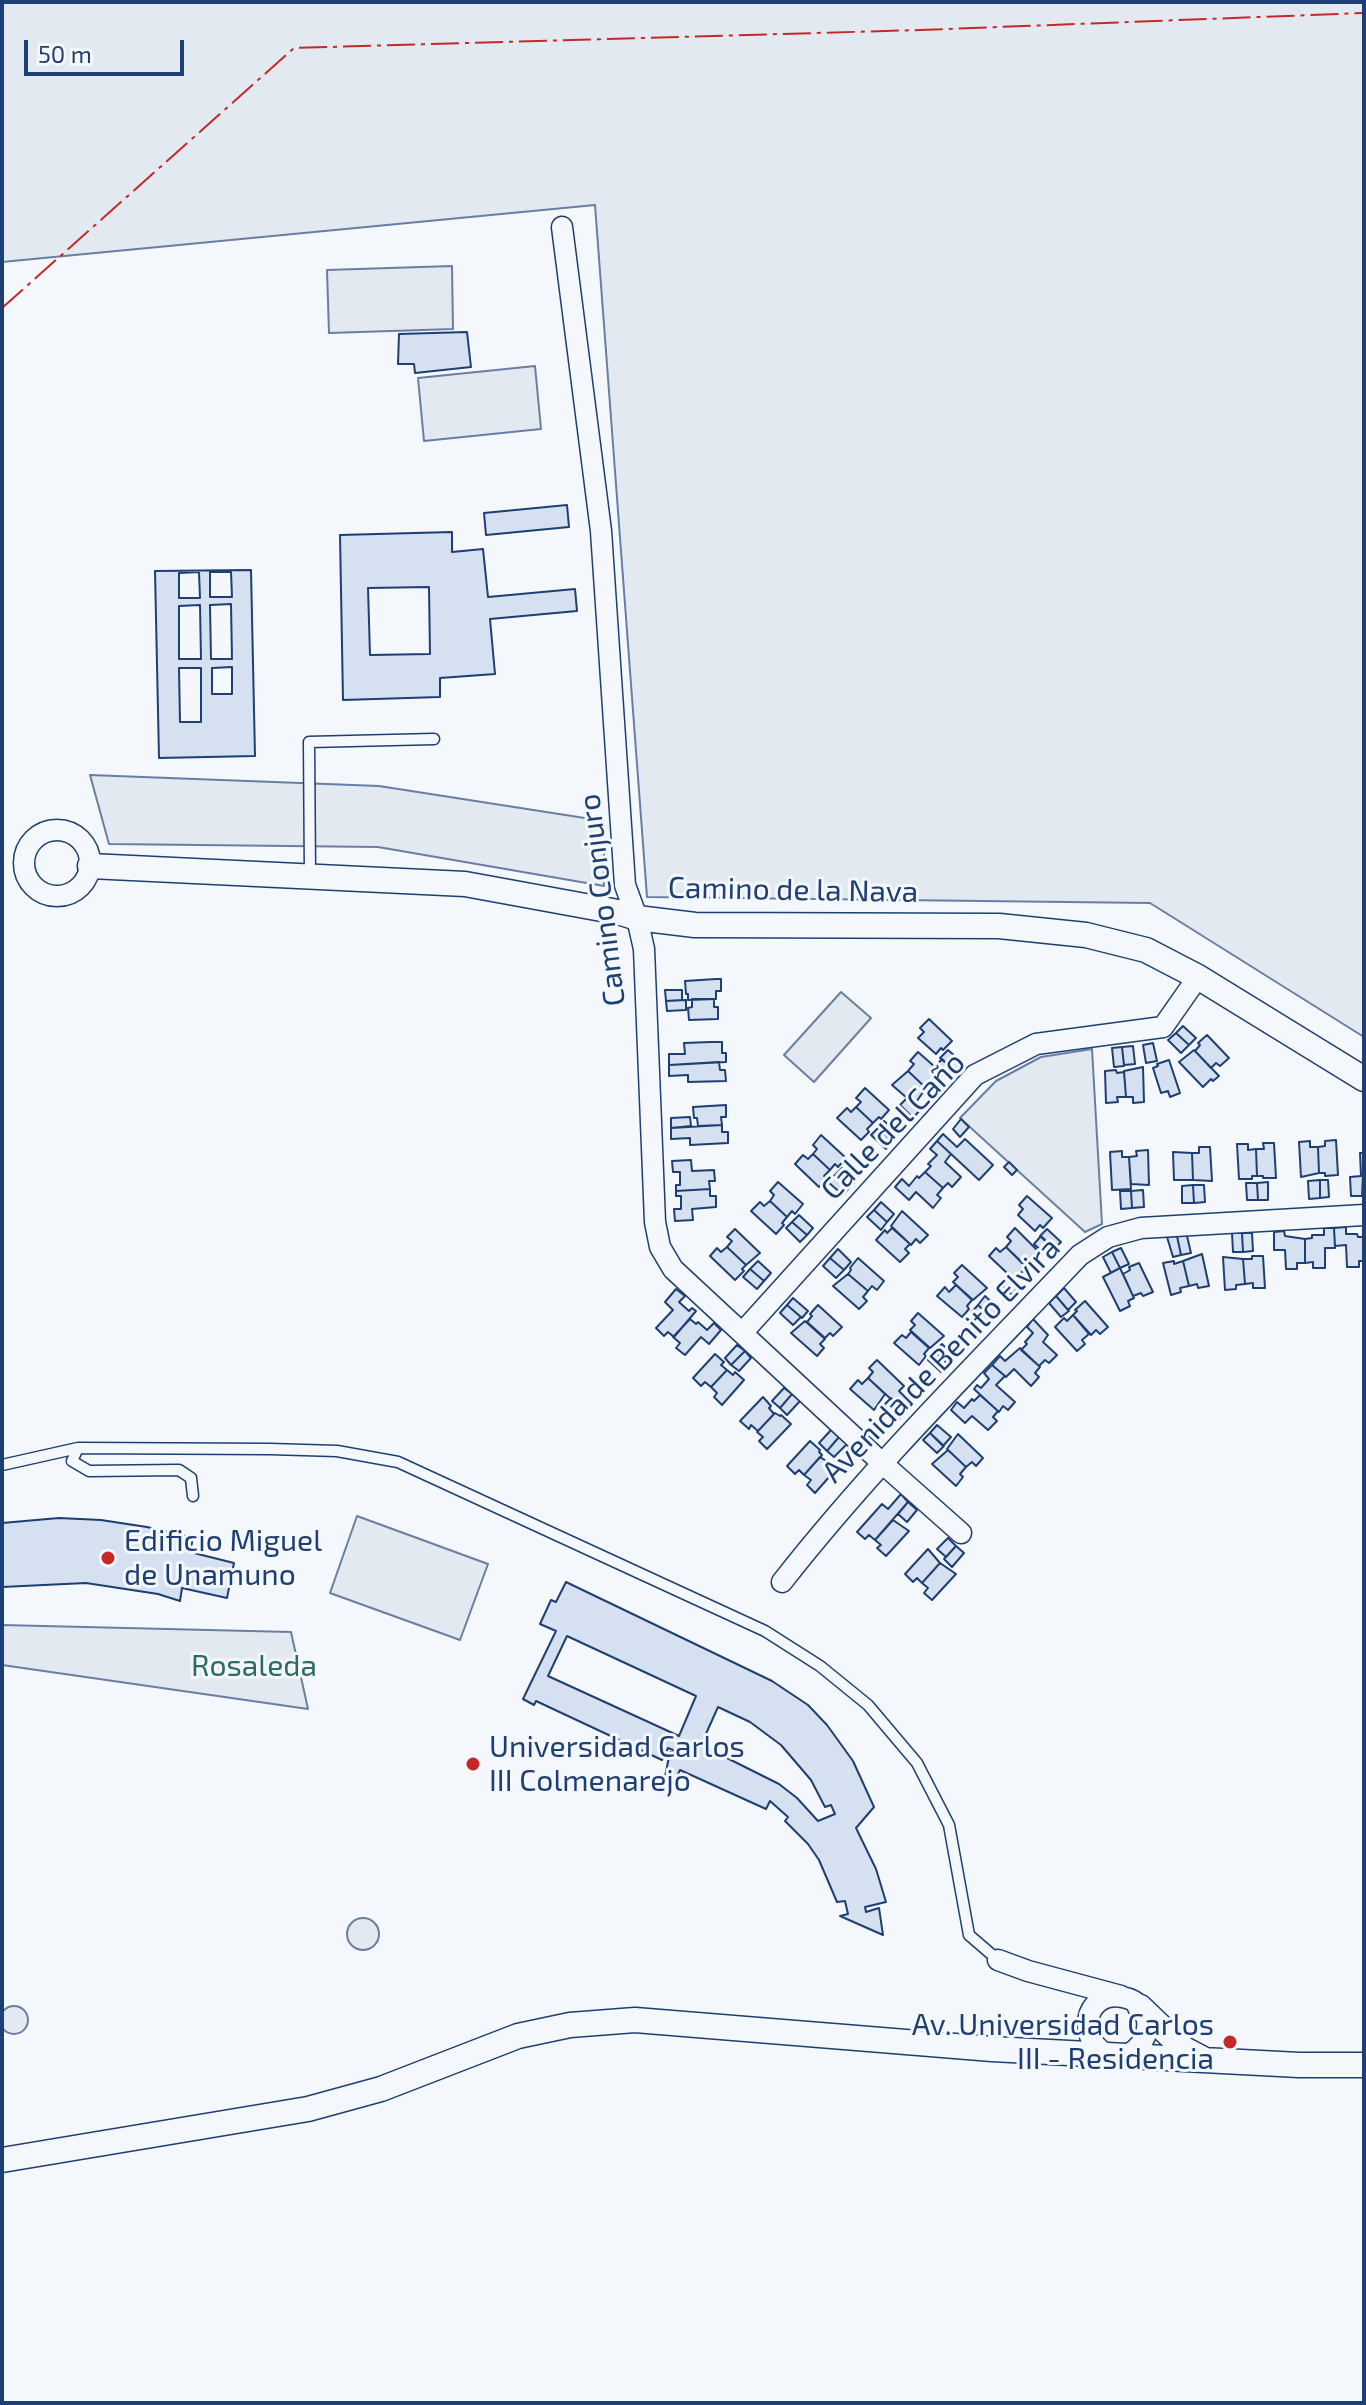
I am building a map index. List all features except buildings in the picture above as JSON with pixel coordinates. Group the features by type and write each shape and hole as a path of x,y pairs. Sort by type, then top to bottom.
{"street":[{"name":"Camino Conjuro","path":"562,227 601,531 625,885 644,949 655,1222 660,1247 673,1269 961,1533"},
{"path":"49,830 62,830 74,834 83,842 89,853 90,866 87,878 78,889 67,895 53,896 40,892 30,883 24,871 24,858 28,846 37,836 49,830"},
{"path":"2,858 24,858"},
{"name":"Camino de la Nava","path":"90,866 465,884 637,918 695,925 999,926 1072,933 1146,950 1198,977 1364,1079"},
{"name":"Calle del Caño","path":"742,1333 975,1075 1036,1044 1163,1027 1198,977"},
{"name":"Avenida de Benito Elvira","path":"782,1582 826,1525 882,1463 1080,1255 1108,1237 1141,1228 1364,1215"},
{"path":"998,1960 1131,2002 1146,2015 1148,2025 1146,2035 1135,2051 1116,2056 1096,2048 1081,2003 1058,1979"},
{"path":"1068,2053 1081,2044 1097,2004 1104,1999 1131,2002 1184,2049 1207,2061"},
{"path":"2,2160 308,2109 381,2089 518,2036 570,2025 635,2020 953,2046 1207,2061 1364,2065"}],"lane":[{"path":"310,876 309,742 434,739"},
{"path":"78,1448 72,1461 89,1471 179,1470 191,1478 193,1496"},
{"path":"2,1465 78,1448 337,1451 398,1462 765,1631 820,1666 868,1705 917,1763 949,1825 969,1935 998,1960"}],"green space":[{"path":"2,2 1364,2 1364,1037 1150,903 647,897 595,205 2,262"},
{"path":"452,266 453,329 329,333 327,270"},
{"path":"535,366 541,429 424,441 418,378"},
{"path":"90,775 379,786 604,821 604,886 378,847 109,844"},
{"path":"841,992 871,1018 814,1082 784,1055"},
{"path":"1092,1049 1102,1224 1085,1232 960,1118 996,1081 1041,1057"},
{"path":"357,1516 488,1564 460,1640 330,1593"},
{"name":"Rosaleda","path":"2,1625 291,1632 308,1709 2,1665"},
{"path":"363,1918 374,1923 379,1934 374,1945 363,1950 352,1945 347,1934 352,1923"},
{"path":"14,2006 24,2010 28,2020 24,2030 14,2034 4,2030 0,2020 4,2010"}],"power":[{"path":"2,308 294,48 920,30 1364,13"}],"place":[{"name":"Edificio Miguel de Unamuno","path":"108,1558"},
{"name":"Universidad Carlos III Colmenarejo","path":"473,1764"},
{"name":"Av. Universidad Carlos III - Residencia","path":"1230,2042"}]}
